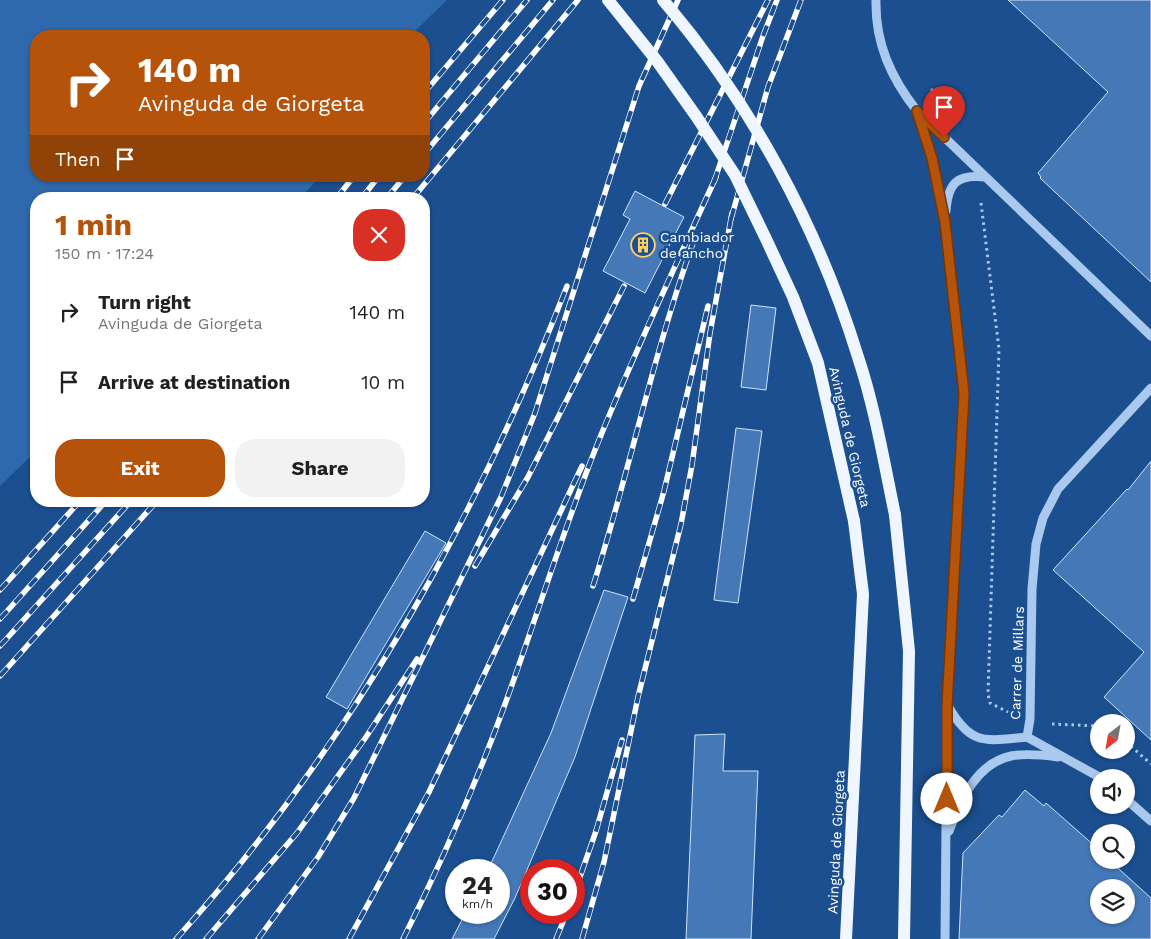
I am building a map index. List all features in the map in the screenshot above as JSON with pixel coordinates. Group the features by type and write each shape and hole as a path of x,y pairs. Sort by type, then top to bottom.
{"main road":[{"name":"Avinguda de Giorgeta","path":"608,0 657,62 735,175 793,297 818,363 854,521 863,594 846,939"},
{"name":"Avinguda de Giorgeta","path":"663,0 710,60 748,116 784,178 818,248 859,358 873,410 895,515 909,651 904,939"}],"street":[{"path":"876,0 876,23 882,50 893,76 917,111 1151,336"},
{"path":"917,111 932,158 945,222 964,393 947,706 945,939"},
{"path":"945,222 947,196 955,182 969,175 985,176"},
{"name":"Carrer de Millars","path":"1027,737 1030,720 1032,589 1036,544 1043,518 1058,489 1151,388"},
{"name":"Carrer de Millars","path":"947,706 959,725 968,734 989,741 1027,737 1090,772"},
{"name":"Carrer de Millars","path":"946,836 960,802 973,781 993,764 1011,756 1060,757"},
{"path":"1135,807 1151,821"}],"path":[{"path":"926,84 960,118"},
{"path":"980,196 999,349 988,694 990,703 1009,712"},
{"path":"1047,724 1090,726"},
{"path":"1135,750 1151,764"}],"shaded area":[{"path":"0,0 447,0 416,30 30,30 30,182 315,182 306,192 30,192 30,457 0,486"}],"building":[{"path":"1008,0 1151,0 1151,282 1040,178 1038,173 1108,92"},
{"name":"Cambiador de ancho","path":"635,191 684,217 645,293 603,271 630,219 623,215"},
{"path":"751,305 776,308 766,390 741,387"},
{"path":"736,428 762,431 738,603 714,600"},
{"path":"1151,461 1151,740 1135,725 1135,714 1123,714 1104,697 1144,652 1053,570 1128,490"},
{"path":"425,531 446,543 347,709 326,697"},
{"path":"604,590 628,597 575,757 532,859 520,859 520,886 510,908 510,859 493,859 551,733"},
{"path":"725,734 723,771 758,771 751,939 686,939 695,735"},
{"path":"1025,790 1044,806 1046,803 1090,842 1090,869 1119,869 1130,879 1090,879 1090,924 1135,924 1135,884 1151,898 1151,939 959,939 963,853 999,815 1002,817"},
{"path":"460,924 502,924 494,939 452,939"}],"railway":[{"path":"430,86 503,0"},
{"path":"430,116 527,0"},
{"path":"430,147 553,0"},
{"path":"430,177 578,0"},
{"path":"258,939 318,857 354,798 501,497 535,413 639,86 678,0"},
{"path":"665,204 768,0"},
{"path":"714,182 777,0"},
{"path":"731,219 768,87 801,0"},
{"path":"403,939 431,882 481,766 504,707 571,514 609,415 716,177"},
{"path":"341,192 349,182"},
{"path":"366,192 374,182"},
{"path":"392,192 400,182"},
{"path":"418,192 426,182"},
{"path":"582,939 604,862 638,697 681,524 692,465 710,333 732,213"},
{"path":"593,586 653,371 693,243"},
{"path":"176,939 238,866 296,791 351,712 401,630 448,547 491,461 531,374 567,286"},
{"path":"475,566 528,477 624,286"},
{"path":"633,599 664,491 708,306"},
{"path":"349,939 429,792 582,466"},
{"path":"0,590 75,507"},
{"path":"0,619 101,507"},
{"path":"0,646 126,507"},
{"path":"0,676 152,507"},
{"path":"206,939 297,833 366,737 417,659"},
{"path":"585,862 622,740"},
{"path":"556,939 562,924"}],"place":[{"name":"Cambiador de ancho","path":"643,245"}],"route":[{"path":"944,137 917,111 932,158 945,222 964,393 947,706 947,799"}]}
